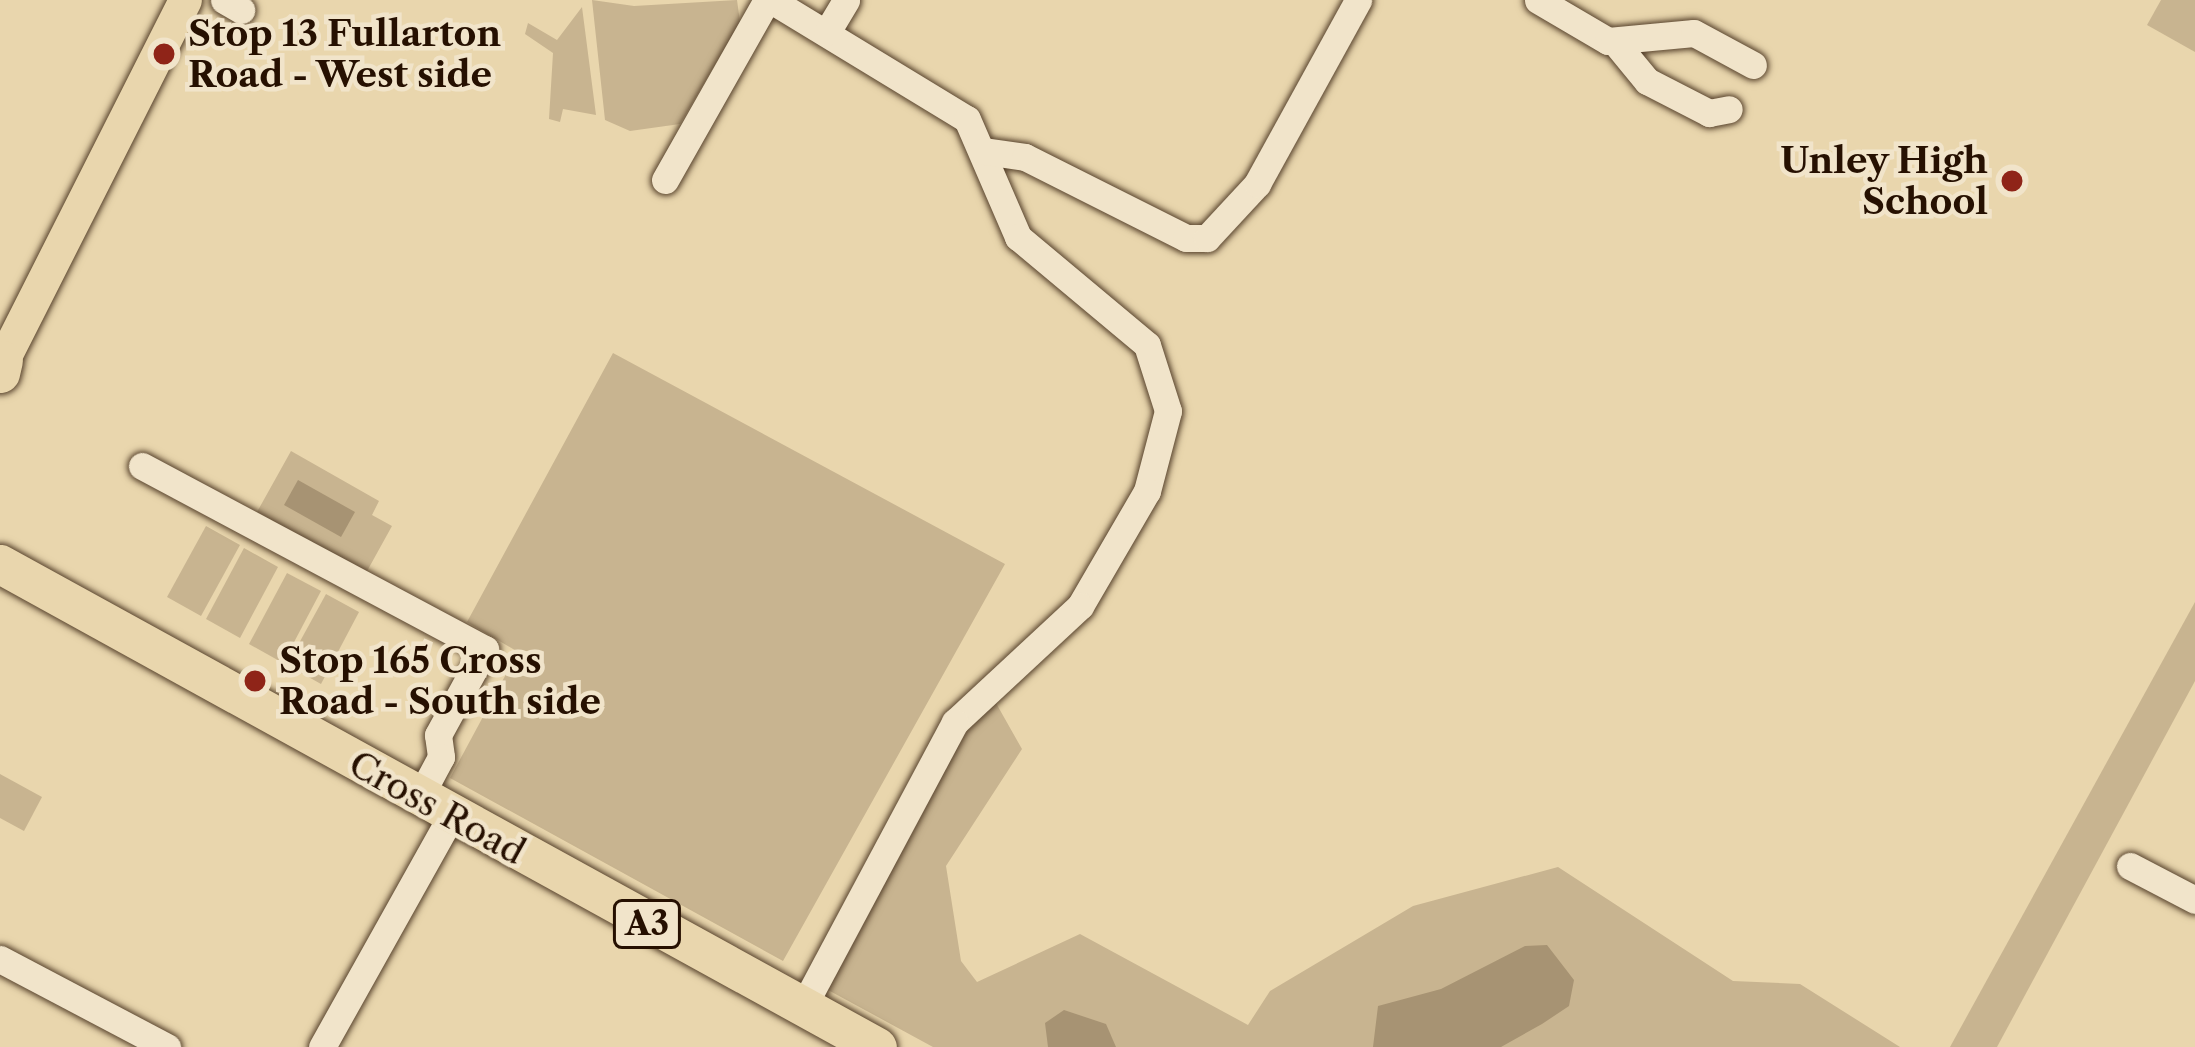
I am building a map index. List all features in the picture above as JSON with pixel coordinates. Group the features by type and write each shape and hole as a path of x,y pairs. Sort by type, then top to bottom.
{"highway":[{"path":"0,539 147,640"},
{"name":"Cross Road","path":"0,564 147,640 434,809 803,1007 859,1043"}],"main road":[{"path":"2,358 185,0"}],"street":[{"path":"665,180 769,0 968,119 1018,237 1147,345 1168,411 1147,490 1080,606 955,722 803,1007"},
{"path":"827,32 846,0"},
{"path":"984,151 1025,157 1186,238 1207,238 1248,196 1358,0"},
{"path":"1538,0 1614,41 1647,81 1709,113 1730,109"},
{"path":"1614,41 1694,32 1753,64"},
{"path":"142,466 485,649 438,735 441,757 434,809 322,1047"},
{"path":"2130,866 2195,900"},
{"path":"0,958 167,1047"}],"shaded area":[{"path":"592,0 634,6 737,0 740,22 680,124 630,131 605,120"},
{"path":"2161,0 2195,0 2195,52 2147,25"},
{"path":"582,7 596,115 563,109 560,122 549,119 553,53 525,34 528,23 557,40"},
{"path":"613,353 1005,564 783,961 450,778 518,652 467,622"},
{"path":"291,451 379,501 372,515 392,526 366,573 257,512"},
{"path":"298,480 355,512 341,537 284,505"},
{"path":"206,526 240,545 201,616 167,597"},
{"path":"244,548 278,567 240,638 206,619"},
{"path":"287,573 321,591 283,663 249,644"},
{"path":"326,594 359,612 321,684 287,665"},
{"path":"2195,602 2195,681 1997,1047 1950,1047"},
{"path":"992,696 1022,749 946,866 961,961 977,982 1080,934 1248,1025 1270,991 1413,906 1558,867 1733,981 1800,984 1900,1047 933,1047 828,990 946,762"},
{"path":"0,774 42,797 24,831 0,818"},
{"path":"1547,945 1574,980 1569,1006 1542,1024 1501,1047 1373,1047 1378,1006 1441,989 1525,946"},
{"path":"1064,1010 1106,1024 1116,1047 1048,1047 1045,1023"}],"place":[{"name":"Stop 13 Fullarton Road - West side","path":"164,54"},
{"name":"Unley High School","path":"2012,181"},
{"name":"Stop 165 Cross Road - South side","path":"255,681"}]}
